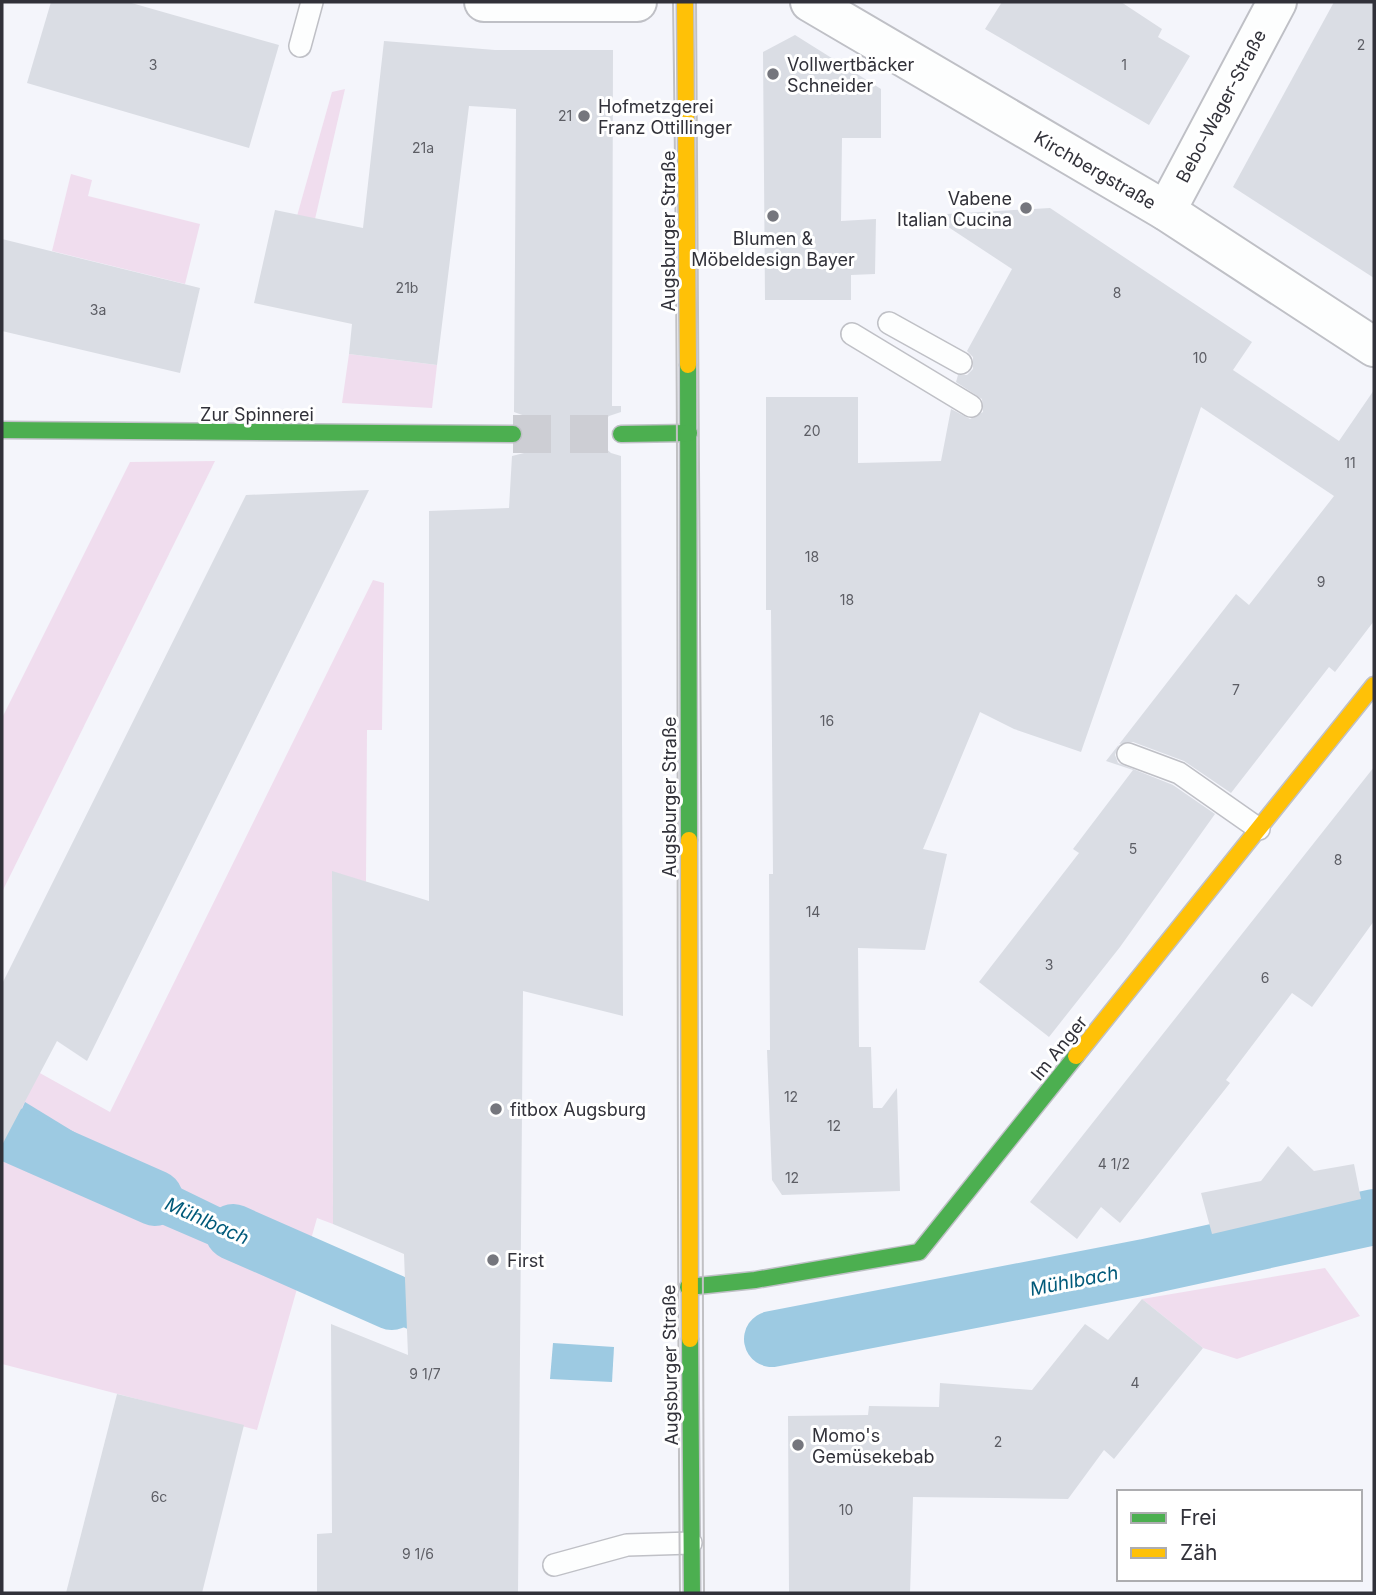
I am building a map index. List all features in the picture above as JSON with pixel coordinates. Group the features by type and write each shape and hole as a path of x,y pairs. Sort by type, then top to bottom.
{"street":[{"path":"484,2 637,2"},
{"name":"Augsburger Straße","path":"685,2 689,433 688,1287 692,1593"},
{"name":"Kirchbergstraße","path":"810,2 1166,211 1374,347"},
{"name":"Bebo-Wager-Straße","path":"1166,211 1277,2"},
{"name":"Zur Spinnerei","path":"2,429 513,435"},
{"path":"621,434 689,433"},
{"name":"Im Anger","path":"688,1287 755,1280 919,1252 1374,685"}],"lane":[{"path":"300,46 312,2"},
{"path":"890,323 961,363"},
{"path":"852,334 971,406"},
{"path":"1128,754 1179,772 1259,829"},
{"path":"554,1565 627,1545 691,1543"}],"shaded area":[{"path":"345,89 315,219 297,216 332,92"},
{"path":"71,174 92,180 88,196 200,224 185,284 52,251"},
{"path":"349,354 437,365 432,408 342,403"},
{"path":"215,461 2,892 2,718 130,462"},
{"path":"373,580 384,583 382,730 367,730 366,882 332,872 333,1224 317,1218 257,1430 2,1364 2,1052 110,1112"},
{"path":"1325,1268 1360,1316 1237,1359 1203,1348 1142,1299"}],"water":[{"path":"25,1102 79,1135 58,1179 2,1154"},
{"path":"95,1142 131,1164 308,1250 298,1283 75,1187"},
{"path":"326,1256 504,1334 503,1369 317,1291"},
{"path":"553,1343 614,1347 612,1382 550,1379"}],"building":[{"path":"51,2 128,2 279,45 249,148 27,83"},
{"path":"1002,2 1121,2 1162,29 1158,37 1190,56 1149,125 985,29"},
{"path":"1334,2 1374,2 1374,278 1233,187"},
{"path":"795,35 881,89 881,138 842,138 841,221 876,219 875,274 851,275 851,300 765,300 763,52"},
{"path":"384,41 495,50 613,50 612,406 621,406 621,412 609,416 602,423 599,434 603,446 611,453 621,456 623,1016 523,991 518,1593 317,1593 317,1534 332,1533 331,1324 408,1355 404,1254 333,1224 332,871 429,901 429,511 509,508 512,456 524,453 531,446 535,435 532,423 525,416 514,412 516,109 469,106 437,365 349,354 352,324 254,303 275,210 363,228"},
{"path":"1050,208 1252,342 1233,370 1339,441 1374,390 1374,621 1335,672 1329,667 1231,793 1184,761 1133,742 1119,744 1236,594 1249,605 1334,496 1201,407 1081,752 1014,729 980,712 923,849 947,854 925,950 858,948 859,1047 871,1047 873,1108 882,1108 897,1088 900,1191 782,1195 772,1180 767,1050 770,1050 769,874 773,874 771,610 766,610 766,397 858,397 858,463 941,461 951,409 970,419 983,412 982,399 956,382 958,375 967,375 973,369 973,357 967,351 1012,269 930,215"},
{"path":"2,239 200,288 180,373 2,331"},
{"path":"369,490 87,1061 57,1041 2,1145 2,984 246,495"},
{"path":"1119,745 1115,755 1118,763 1173,785 1215,814 1120,947 1049,1037 979,982 1079,853 1073,849 1133,770 1106,761"},
{"path":"1374,767 1374,921 1312,1007 1292,993 1226,1080 1230,1083 1120,1223 1101,1207 1077,1239 1030,1202"},
{"path":"1288,1146 1314,1171 1354,1164 1361,1199 1212,1234 1201,1193 1261,1181"},
{"path":"1142,1299 1203,1348 1114,1459 1104,1450 1068,1499 913,1497 910,1593 789,1593 788,1416 868,1415 869,1406 939,1407 940,1383 1032,1390 1085,1324 1108,1340"},
{"path":"117,1394 244,1425 202,1593 66,1593"}],"waterway":[{"name":"Mühlbach","path":"10,1134 155,1198"},
{"name":"Mühlbach","path":"772,1339 1145,1267 1374,1217"},
{"name":"Mühlbach","path":"233,1232 392,1302"}],"tunnel":[{"path":"513,434 621,434"}],"tram line":[{"path":"673,2 677,400 680,1593"},
{"path":"696,2 704,1593"}],"traffic: fast":[{"path":"688,365 689,840"},
{"path":"2,430 513,434"},
{"path":"621,434 689,433"},
{"path":"688,1287 755,1280 919,1252 1076,1056"},
{"path":"690,1339 692,1593"}],"traffic: slow":[{"path":"685,2 688,365"},
{"path":"1076,1056 1374,685"},
{"path":"689,840 690,1339"}],"place":[{"name":"Vollwertbäcker Schneider","path":"773,74"},
{"name":"Hofmetzgerei Franz Ottillinger","path":"584,116"},
{"name":"Vabene Italian Cucina","path":"1026,208"},
{"name":"Blumen & Möbeldesign Bayer","path":"773,216"},
{"name":"fitbox Augsburg","path":"496,1109"},
{"name":"First","path":"493,1260"},
{"name":"Momo's Gemüsekebab","path":"798,1445"}]}
